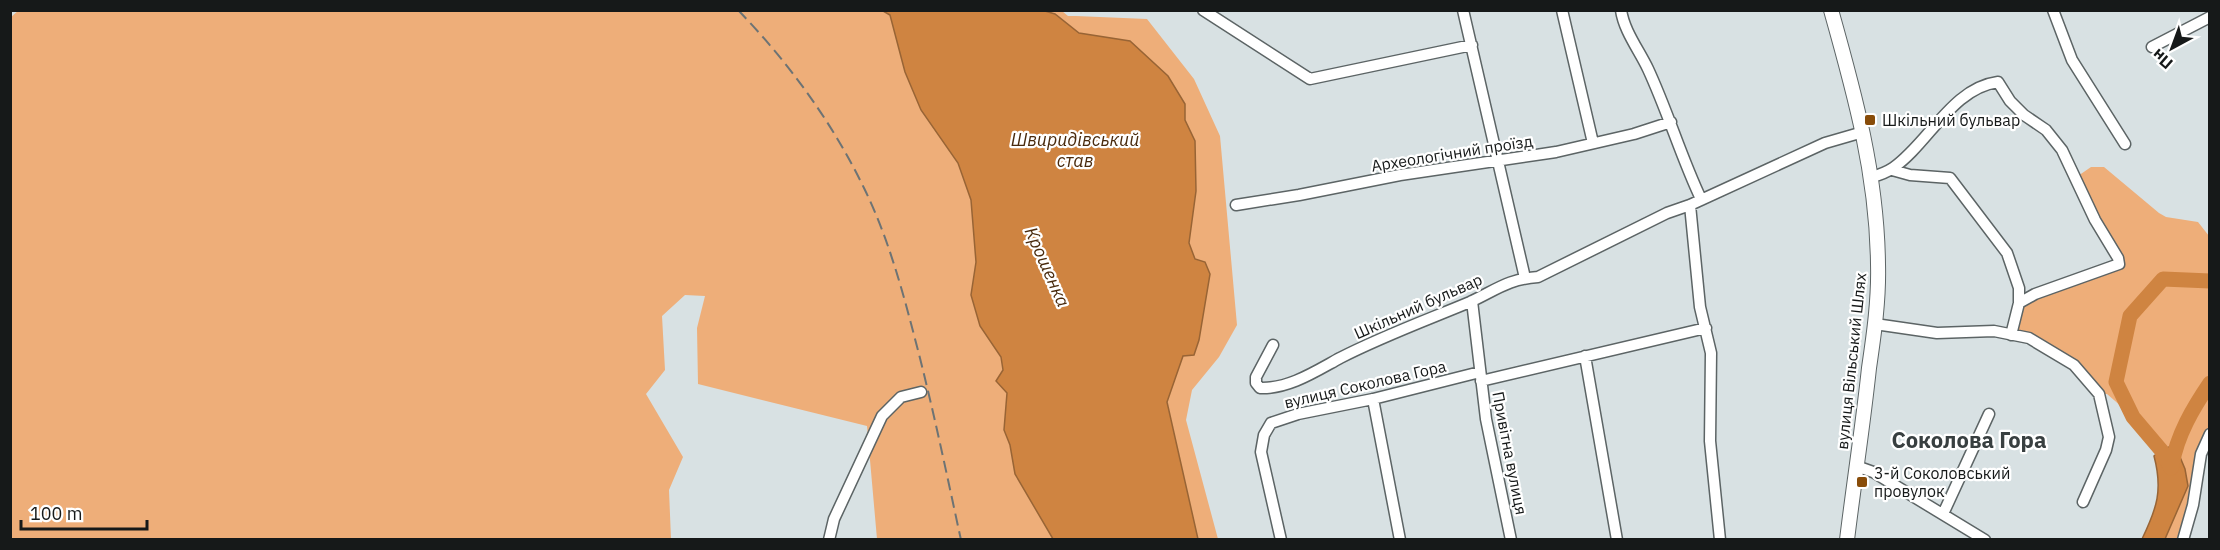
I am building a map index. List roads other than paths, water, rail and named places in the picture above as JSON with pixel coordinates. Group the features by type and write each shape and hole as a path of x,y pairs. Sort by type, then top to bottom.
{"street":[{"path":"1203,10 1310,79 1472,45"},
{"path":"1463,10 1525,278"},
{"path":"1562,10 1593,143"},
{"path":"1621,10 1622,20 1648,69 1701,199"},
{"name":"вулиця Вільський Шлях","path":"1831,10 1863,132 1872,177 1878,264 1875,324 1847,540"},
{"path":"2053,10 2072,60 2125,144"},
{"path":"2152,47 2210,17"},
{"path":"1872,177 1892,170 1913,152 1948,109 1986,84 1998,82 2010,101 2024,115 2046,130 2062,150 2119,264 2035,294 2019,303"},
{"name":"Археологічний проїзд","path":"1236,205 1400,175 1557,152 1634,134 1671,122"},
{"name":"Шкільний бульвар","path":"1274,345 1256,377 1256,383 1260,388 1269,388 1306,377 1416,323 1472,301 1500,285 1538,277 1667,213 1690,205 1825,143 1863,132"},
{"path":"1892,170 1910,175 1950,178 2007,253 2019,288 2019,303 2012,334"},
{"path":"1690,205 1700,307 1711,353 1710,441 1720,540"},
{"name":"Привітна вулиця","path":"1472,301 1486,419 1511,540"},
{"path":"1875,324 1937,333 1994,331 2012,334 2029,338 2074,365 2099,394 2109,437 2106,450 2083,502"},
{"name":"вулиця Соколова Гора","path":"1281,540 1261,452 1264,435 1271,423 1298,414 1585,356 1706,328"},
{"path":"1585,356 1617,540"},
{"path":"829,540 834,519 882,416 901,397 921,392"},
{"path":"1373,399 1401,540"},
{"path":"1943,514 1989,414"},
{"path":"2183,540 2193,505 2200,454 2210,434"},
{"path":"1856,466 1873,472 1985,540"}],"water":[{"name":"Швиридівський став","path":"883,11 1045,11 1055,14 1079,33 1130,41 1168,76 1185,104 1185,120 1195,141 1196,191 1189,243 1195,259 1205,262 1210,274 1199,340 1194,355 1183,356 1167,402 1198,539 1053,539 1015,474 1010,445 1004,430 1007,393 996,381 1003,370 1001,357 980,326 971,295 976,262 971,200 958,163 921,110 905,72 890,15"},
{"path":"2175,445 2185,469 2188,486 2165,539 2142,539 2157,499 2158,479 2154,456 2161,450"}],"waterway":[{"path":"2171,468 2161,450 2133,417 2116,382 2130,316 2163,279 2210,281"},
{"path":"2172,465 2186,422 2210,383"}],"railway":[{"path":"738,10 792,72 824,117 864,188 880,224 893,260 921,361 961,540"}],"place":[{"name":"Шкільний бульвар","path":"1870,120"},
{"name":"3-й Соколовський провулок","path":"1862,482"}],"district":[{"name":"Соколова Гора","path":"1969,440"}],"water label":[{"name":"Крошенка","path":"1047,267"}]}
